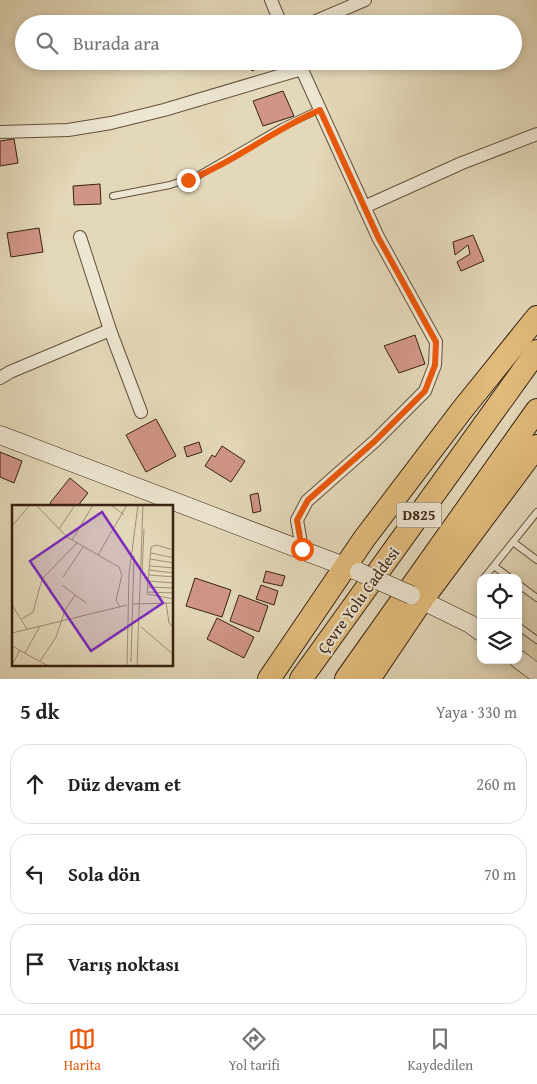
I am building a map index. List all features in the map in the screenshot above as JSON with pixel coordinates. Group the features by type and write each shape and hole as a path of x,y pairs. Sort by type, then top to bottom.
{"highway":[{"path":"269,679 352,569 364,540 462,410 537,317"},
{"name":"Çevre Yolu Caddesi","path":"301,679 537,351"},
{"name":"D825","path":"346,679 537,410"},
{"path":"369,679 416,597 537,446"}],"street":[{"path":"271,0 277,15"},
{"path":"330,15 365,0"},
{"path":"0,132 53,131 111,124 164,110 285,70"},
{"path":"302,70 378,237 436,342 435,365 425,391 375,441 308,500 297,520 302,549"},
{"path":"364,207 462,163 537,134"},
{"path":"80,237 110,330 141,412"},
{"path":"0,378 110,330"},
{"path":"0,435 352,569 416,597 477,630"},
{"path":"522,662 537,673"}],"lane":[{"path":"113,196 170,185 199,176 282,127 320,110"},
{"path":"487,574 537,512"},
{"path":"512,542 537,560"},
{"path":"494,566 505,574"},
{"path":"522,587 537,598"},
{"path":"522,629 537,640"}],"building":[{"path":"283,91 294,116 263,126 253,101"},
{"path":"14,139 18,163 0,166 0,141"},
{"path":"100,184 101,204 74,205 73,186"},
{"path":"39,228 43,252 11,257 7,233"},
{"path":"473,235 484,261 461,271 457,262 470,254 468,245 455,255 453,242"},
{"path":"415,335 425,364 399,373 384,346"},
{"path":"156,419 176,456 146,472 126,435"},
{"path":"199,442 202,452 187,457 184,447"},
{"path":"222,446 245,461 231,482 205,466 212,455 215,457"},
{"path":"0,452 22,461 14,483 0,477"},
{"path":"70,478 88,493 79,505 52,505 50,503"},
{"path":"258,493 261,511 253,513 250,495"},
{"path":"266,571 285,576 282,586 263,582"},
{"path":"195,578 231,590 222,617 186,606"},
{"path":"261,585 278,591 274,605 256,599"},
{"path":"239,595 268,606 259,632 230,621"},
{"path":"217,618 254,637 244,658 207,639"}],"route":[{"path":"188,180 211,170 282,127 320,110 378,237 436,342 435,365 425,391 375,441 308,500 297,520 302,549"}]}
